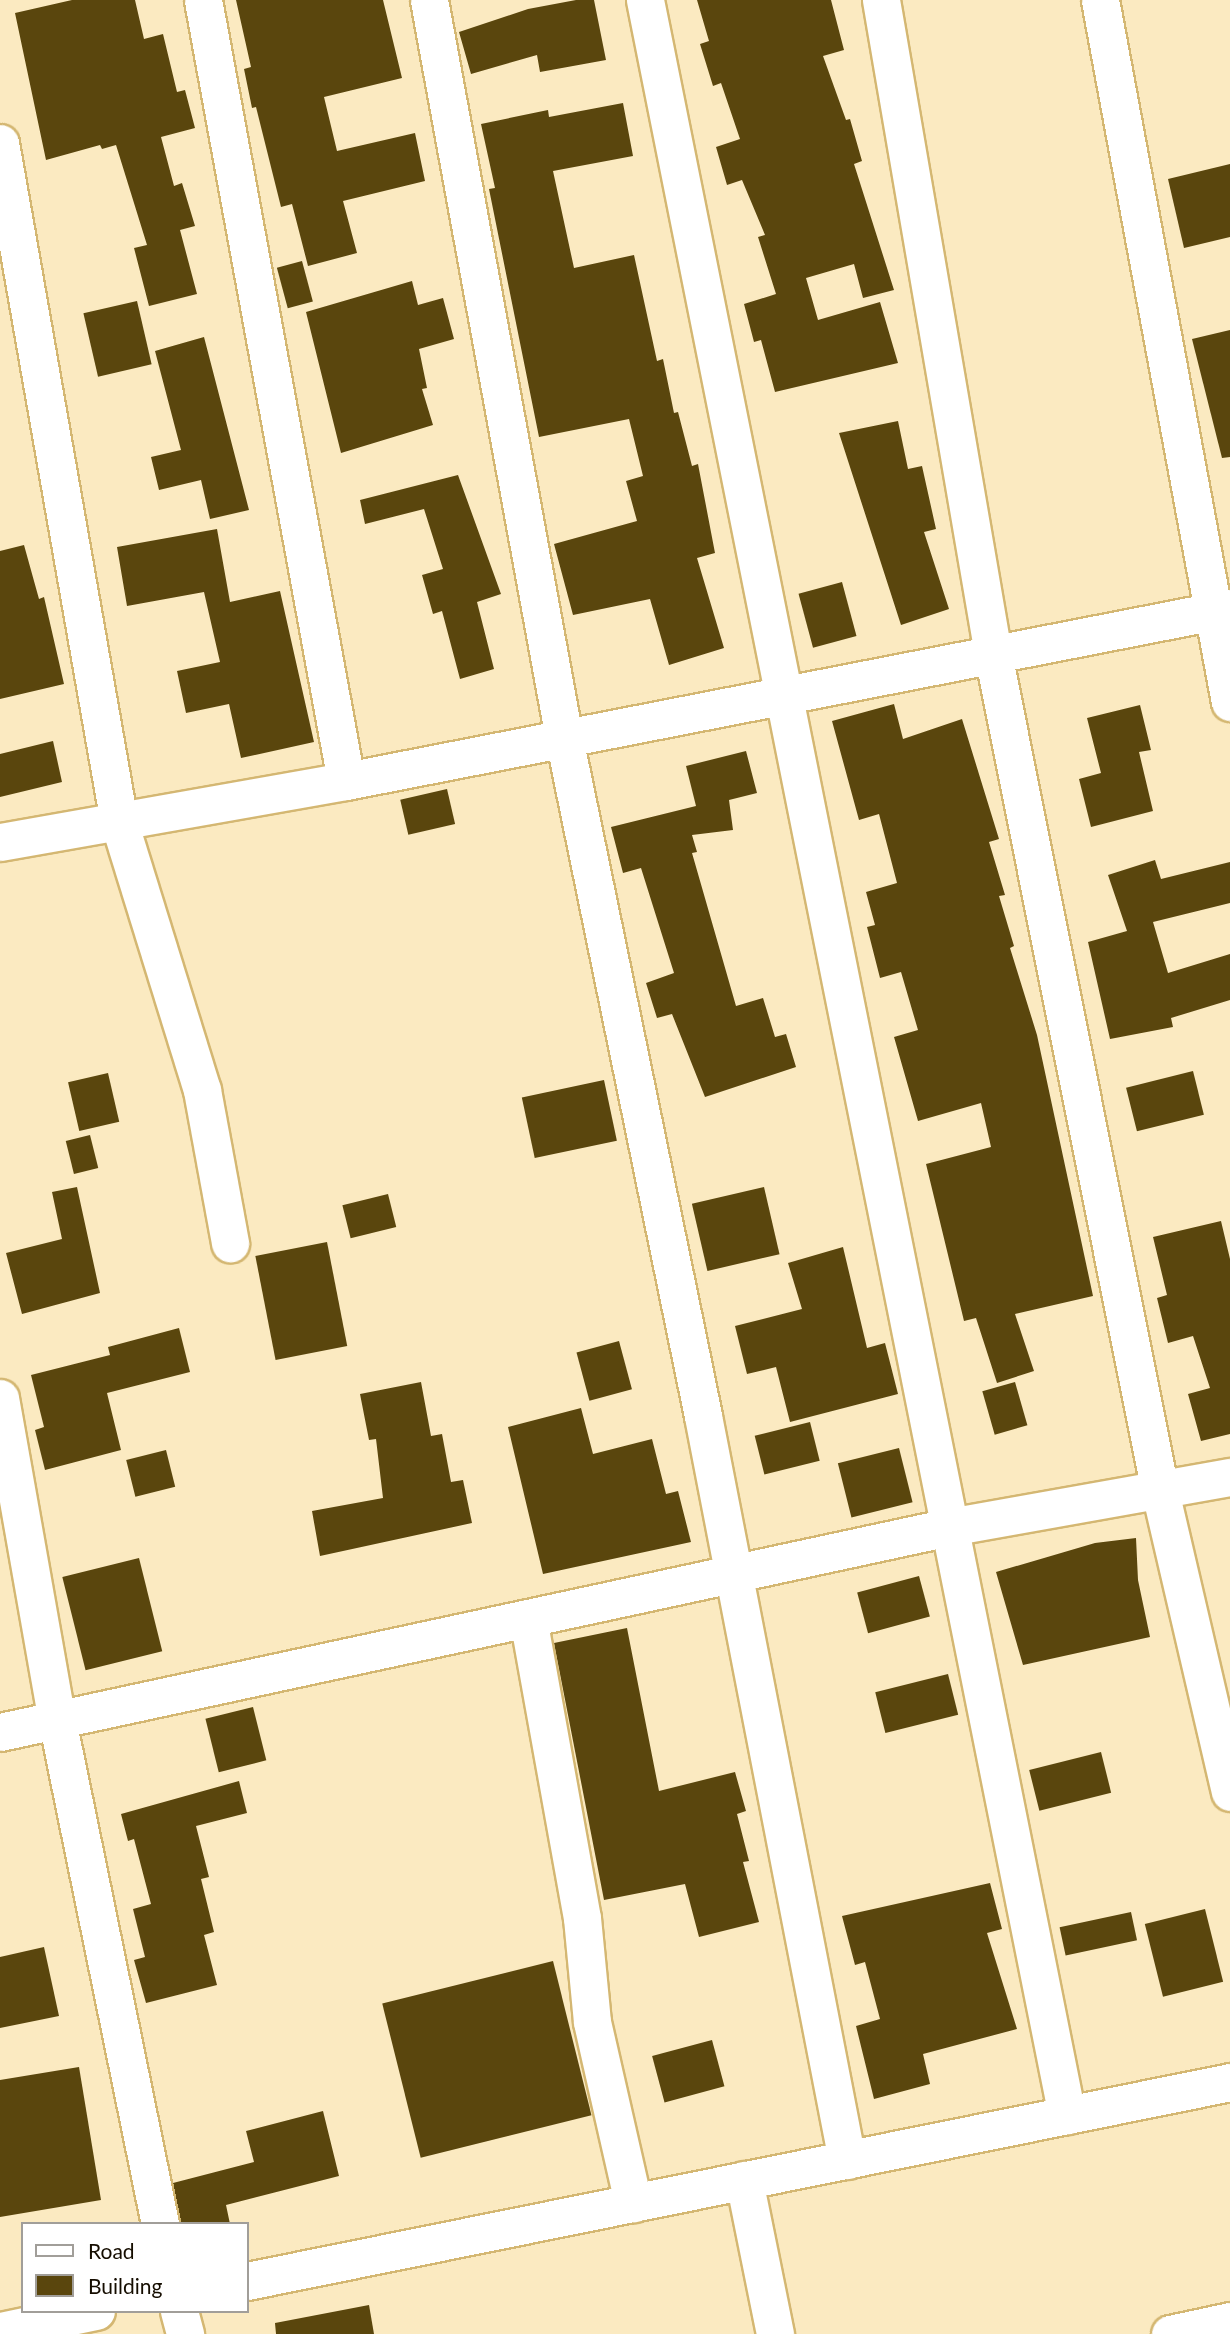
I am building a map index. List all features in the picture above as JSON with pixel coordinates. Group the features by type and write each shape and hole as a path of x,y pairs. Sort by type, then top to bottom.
{"street":[{"path":"203,0 346,781"},
{"path":"429,0 564,738 734,1573 847,2160"},
{"path":"645,0 781,696 1067,2115"},
{"path":"881,0 993,654 1160,1491 1230,1792"},
{"path":"1100,0 1221,610 1230,702"},
{"path":"0,143 119,822 202,1090 230,1242"},
{"path":"0,842 346,781 1221,610"},
{"path":"0,1398 57,1720 160,2222"},
{"path":"0,1732 948,1527 1230,1477"},
{"path":"528,1618 582,1918 592,2022 633,2203"},
{"path":"248,2281 1230,2082"},
{"path":"744,2180 775,2334"},
{"path":"0,2331 86,2313"},
{"path":"180,2313 185,2334"},
{"path":"1170,2334 1230,2321"}],"building":[{"path":"72,0 135,0 144,39 163,34 177,92 185,90 195,128 161,137 174,186 182,183 195,226 180,230 197,294 149,306 134,248 147,245 116,145 102,149 100,145 46,160 15,13"},
{"path":"236,0 383,0 402,78 324,97 337,151 415,133 425,181 343,201 357,253 308,266 292,204 281,207 256,107 252,108 244,69 251,67"},
{"path":"576,0 594,0 606,60 540,72 537,55 471,74 459,32 528,9"},
{"path":"697,0 831,0 844,50 823,56 846,120 850,119 862,161 854,164 894,290 863,298 854,264 806,278 818,320 880,302 898,363 775,392 761,340 754,342 744,304 776,294 758,237 765,235 742,180 727,185 716,147 740,139 721,83 713,86 700,44 709,41"},
{"path":"623,103 633,156 553,171 574,268 634,255 657,361 663,359 674,413 678,412 692,466 698,464 715,553 697,558 724,648 669,665 650,599 573,615 554,544 637,521 626,481 643,476 629,419 539,437 489,189 495,188 481,124 548,110 549,117"},
{"path":"1230,164 1230,237 1184,248 1168,179"},
{"path":"302,261 313,302 288,308 277,268"},
{"path":"412,281 418,305 443,298 454,339 419,349 427,388 422,389 433,425 341,453 306,312"},
{"path":"137,301 152,364 98,377 83,313"},
{"path":"1230,330 1230,457 1222,458 1192,339"},
{"path":"204,337 249,510 210,519 201,480 159,490 151,457 181,450 155,351"},
{"path":"898,421 908,469 922,466 936,529 924,532 949,609 901,625 839,433"},
{"path":"458,475 501,594 477,602 494,669 460,679 442,611 433,614 422,575 443,569 424,509 365,524 360,500"},
{"path":"217,529 230,602 280,591 314,742 241,758 229,704 186,713 177,671 220,662 204,592 127,606 117,547"},
{"path":"24,545 39,599 44,597 64,684 0,699 0,551"},
{"path":"842,582 856,636 813,648 799,594"},
{"path":"894,704 903,739 962,719 999,839 989,842 1005,895 999,896 1014,946 1010,948 1037,1035 1093,1296 1015,1314 1034,1371 997,1383 976,1318 964,1321 926,1164 991,1147 981,1103 918,1121 894,1037 918,1030 901,972 880,978 867,927 875,925 866,892 897,883 879,814 859,820 832,721"},
{"path":"1140,705 1151,750 1139,752 1153,811 1091,827 1079,779 1101,773 1087,718"},
{"path":"53,741 62,782 0,797 0,754"},
{"path":"746,751 757,793 729,800 733,830 692,835 697,852 692,853 736,1006 763,998 775,1037 786,1034 796,1067 705,1097 672,1014 657,1018 646,983 674,973 641,868 623,873 611,827 696,806 686,766"},
{"path":"447,789 455,824 408,835 400,800"},
{"path":"1155,860 1161,879 1230,862 1230,903 1153,922 1168,973 1230,954 1230,1000 1171,1018 1173,1027 1110,1039 1088,942 1127,931 1108,875"},
{"path":"1193,1071 1204,1115 1137,1131 1126,1088"},
{"path":"108,1073 119,1122 79,1131 68,1082"},
{"path":"604,1080 617,1141 535,1158 522,1097"},
{"path":"90,1135 98,1168 74,1174 66,1141"},
{"path":"77,1187 100,1293 22,1314 6,1253 62,1239 52,1192"},
{"path":"764,1187 780,1254 707,1271 692,1204"},
{"path":"388,1194 396,1227 351,1238 342,1205"},
{"path":"1221,1221 1230,1259 1230,1434 1201,1441 1188,1394 1210,1388 1193,1336 1168,1343 1157,1298 1167,1295 1153,1237"},
{"path":"327,1242 347,1346 276,1360 255,1256"},
{"path":"843,1247 867,1348 885,1343 898,1394 790,1422 776,1367 747,1374 735,1326 802,1309 788,1263"},
{"path":"179,1328 190,1372 107,1393 121,1450 45,1470 35,1430 44,1427 31,1375 110,1355 108,1347"},
{"path":"619,1341 632,1389 589,1401 576,1352"},
{"path":"421,1382 431,1436 442,1434 451,1482 463,1480 472,1523 320,1556 312,1511 383,1498 376,1439 369,1440 360,1394"},
{"path":"1015,1382 1027,1425 995,1435 982,1391"},
{"path":"581,1408 593,1454 652,1439 666,1494 678,1491 691,1542 543,1574 508,1427"},
{"path":"810,1422 820,1461 764,1475 755,1436"},
{"path":"899,1448 913,1502 851,1518 838,1463"},
{"path":"166,1450 175,1487 135,1497 126,1460"},
{"path":"1136,1538 1138,1580 1150,1637 1023,1665 996,1572 1095,1543"},
{"path":"139,1558 162,1651 86,1670 62,1577"},
{"path":"919,1576 930,1617 868,1633 857,1593"},
{"path":"627,1628 659,1791 735,1772 746,1811 737,1814 749,1861 743,1862 759,1922 699,1937 685,1884 604,1900 554,1643"},
{"path":"948,1674 958,1715 885,1733 875,1692"},
{"path":"253,1707 266,1760 219,1772 205,1719"},
{"path":"1101,1752 1111,1793 1039,1811 1029,1770"},
{"path":"239,1781 247,1813 196,1826 209,1877 201,1879 214,1932 204,1935 217,1985 146,2003 134,1960 145,1957 133,1909 151,1904 134,1839 128,1841 121,1814"},
{"path":"990,1883 1002,1929 987,1933 1017,2029 923,2054 930,2084 874,2099 856,2026 880,2019 865,1962 855,1965 842,1916"},
{"path":"1205,1909 1223,1982 1163,1997 1145,1924"},
{"path":"1131,1912 1137,1940 1066,1956 1060,1927"},
{"path":"44,1947 59,2016 0,2028 0,1957"},
{"path":"553,1961 591,2115 421,2158 382,2004"},
{"path":"712,2040 724,2086 665,2102 652,2056"},
{"path":"79,2067 101,2200 0,2217 0,2080"},
{"path":"323,2111 339,2176 226,2205 230,2222 180,2222 173,2183 254,2162 246,2131"},
{"path":"369,2305 374,2334 276,2334 275,2323"}]}
